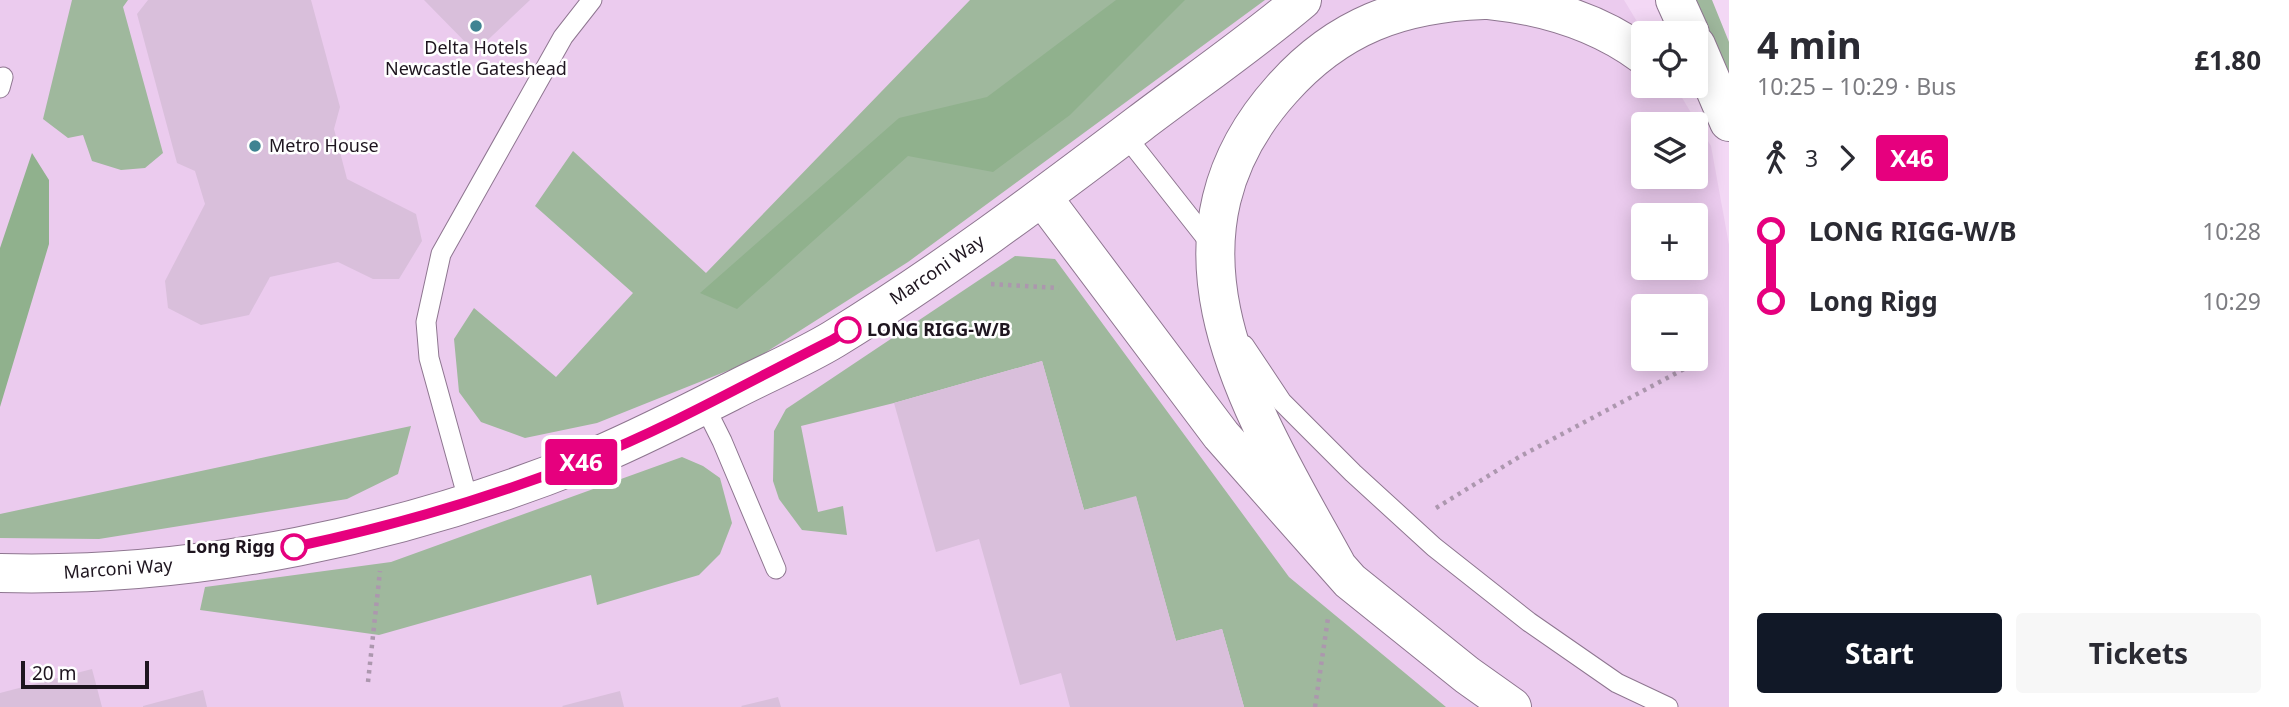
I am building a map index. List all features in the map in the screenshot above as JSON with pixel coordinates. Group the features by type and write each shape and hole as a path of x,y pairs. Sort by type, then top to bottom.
{"street":[{"name":"Marconi Way","path":"0,573 97,572 170,566 267,552 385,526 469,503 585,461 832,340 1043,198 1302,0"},
{"path":"1336,564 1276,455 1242,383 1220,309 1214,248 1216,220 1232,162 1255,122 1301,67 1334,41 1363,25 1401,10 1449,1 1486,0 1528,4 1575,18 1631,46"},
{"path":"1675,0 1685,21"},
{"path":"1708,73 1729,122"},
{"path":"1697,98 1729,129"},
{"path":"1043,198 1222,435 1359,589 1467,675 1512,707"}],"lane":[{"path":"469,503 429,358 426,322 433,283 441,254 563,37 592,0"},
{"path":"1125,135 1214,248"},
{"path":"1220,309 1282,402 1353,473 1434,547 1529,622 1606,676 1668,707"},
{"path":"704,405 722,440 776,569"}],"path":[{"path":"368,682 385,526"},
{"path":"1315,707 1328,617"}],"shaded area":[{"path":"0,0 1624,0 1637,21 1631,21 1631,98 1682,98 1691,112 1631,112 1631,189 1708,189 1708,141 1729,245 1729,707 0,707"}],"green space":[{"path":"72,0 128,0 123,7 163,153 145,168 121,170 92,161 83,135 68,138 43,119"},
{"path":"970,0 1265,0 908,262 752,361 597,423 525,438 481,422 459,392 454,339 474,308 556,377 633,293 535,206 573,151 706,273"},
{"path":"1116,0 1185,0 1070,115 993,172 908,156 737,309 700,293 899,118 987,97"},
{"path":"1695,0 1712,0 1729,42 1729,78 1708,30 1708,21 1704,21"},
{"path":"32,153 49,180 49,244 0,407 0,248"},
{"path":"1015,256 1055,259 1289,577 1446,707 1244,707 1222,629 1176,641 1136,497 1084,510 1042,361 801,426 818,512 843,506 847,535 802,530 779,499 773,481 774,431 786,409"},
{"path":"411,426 398,474 347,499 99,539 0,538 0,514"},
{"path":"682,457 703,466 720,478 732,523 720,554 699,575 597,605 591,575 379,635 200,610 205,587 391,562"}],"building":[{"name":"Metro House","path":"148,0 311,0 340,107 334,129 347,179 416,214 422,241 399,279 373,279 338,262 270,277 249,315 201,325 168,308 165,281 205,204 195,171 177,163 137,14"},
{"name":"Delta Hotels Newcastle Gateshead","path":"424,0 530,0 475,52"},
{"path":"1042,361 1084,510 1136,496 1176,641 1222,629 1244,707 1070,707 1061,673 1020,685 979,539 936,552 894,403"},
{"path":"92,669 102,707 0,707 0,693"},
{"path":"203,690 207,707 143,707 143,706"},
{"path":"620,691 624,707 562,706"},
{"path":"778,697 781,707 741,706"}],"bus line":[{"name":"X46","path":"294,547 360,533 469,503 585,461 648,433 848,330"}],"place":[{"name":"Delta Hotels Newcastle Gateshead","path":"476,26"},
{"name":"Metro House","path":"255,146"},
{"name":"LONG RIGG-W/B","path":"848,330"},
{"name":"Long Rigg","path":"294,547"}]}
